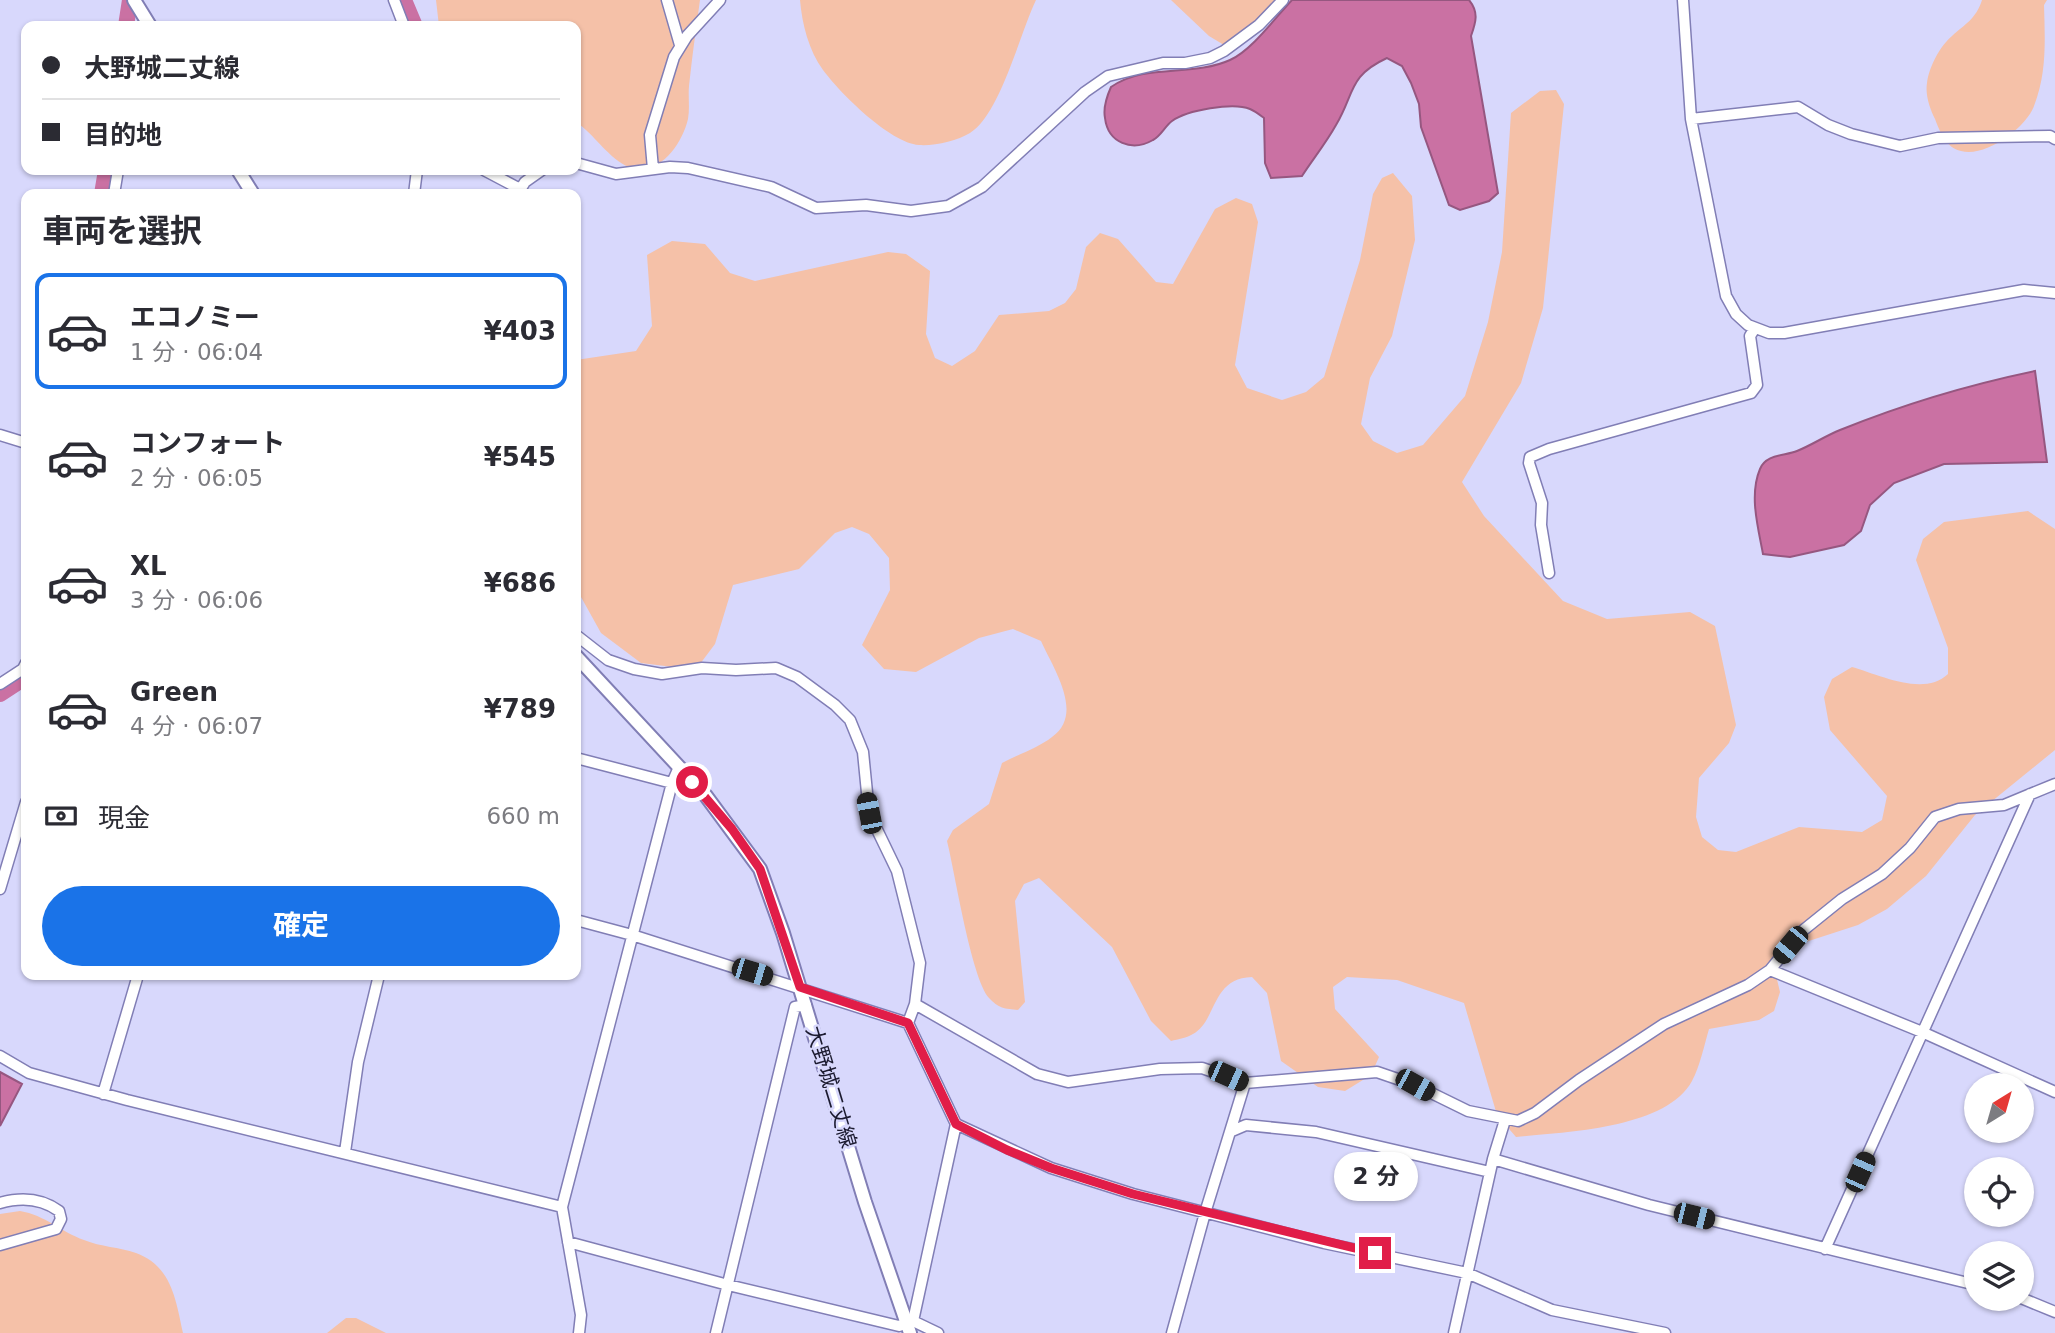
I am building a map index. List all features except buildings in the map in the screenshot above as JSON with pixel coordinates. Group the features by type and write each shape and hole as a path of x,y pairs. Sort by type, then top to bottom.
{"main road":[{"path":"134,0 147,21"},
{"name":"大野城二丈線","path":"581,661 679,767 732,829 760,869 806,1005 869,1213 910,1326"}],"street":[{"path":"394,0 402,21"},
{"path":"667,0 680,45"},
{"path":"653,169 650,135 652,123 680,45 720,0"},
{"path":"581,164 616,174 688,168 761,184 816,208 866,205 911,211 948,206 982,187 1085,92 1108,76 1163,63 1185,63 1210,58 1252,31 1275,11 1283,0"},
{"path":"1683,0 1691,119 1726,296 1736,314 1755,328 1769,333 1784,333 2024,290 2055,293"},
{"path":"140,21 141,12"},
{"path":"1691,119 1798,107 1828,125 1851,134 1900,146 1938,138 2050,136 2055,139"},
{"path":"492,175 514,189"},
{"path":"521,189 534,175"},
{"path":"1549,573 1541,525 1542,503 1529,463 1530,457 1549,449 1751,393 1757,384 1750,336 1755,328"},
{"path":"0,435 21,441"},
{"path":"581,639 608,660 648,672 662,674 702,668 776,668 797,677 850,720 863,752 869,813 897,871 920,963 915,1004 908,1023 956,1124 910,1326"},
{"path":"0,684 21,670"},
{"path":"581,759 672,783"},
{"path":"579,1333 581,1315 562,1207 672,783 679,767"},
{"path":"915,1004 1037,1074 1068,1082 1160,1069 1202,1068 1245,1083 1377,1072 1415,1085 1468,1111 1518,1121 1535,1113 1615,1055 1664,1024 1748,985 1770,970 1801,932 1842,899 1882,874 1910,848 1934,817 1959,809 2004,805 2055,784"},
{"path":"1825,1249 2030,794"},
{"path":"0,889 21,819"},
{"path":"581,921 800,987 908,1023"},
{"path":"1770,970 1922,1032 2055,1092"},
{"path":"103,1094 137,980"},
{"path":"345,1152 358,1062 378,980"},
{"path":"716,1333 795,1007 806,1005"},
{"path":"0,1056 29,1073 103,1094 562,1207"},
{"path":"1172,1333 1245,1083"},
{"path":"1454,1333 1493,1159 1505,1120"},
{"path":"956,1124 1051,1168 1133,1194 1324,1243 1467,1273 1552,1310 1665,1333"},
{"path":"1232,1131 1246,1125 1316,1132 1490,1172"},
{"path":"1493,1159 1649,1205 1964,1281"},
{"path":"0,1203 29,1199 40,1201 58,1211 61,1219 56,1229 0,1245"},
{"path":"568,1242 728,1285 938,1333"},
{"path":"2034,1303 2055,1312"}],"shaded area":[{"path":"436,0 700,0 685,129 668,156 650,168 640,169 622,164 581,126 581,21 438,21"},
{"path":"800,0 1036,0 1000,92 981,123 959,138 939,144 919,145 894,136 880,126 831,80 818,63 810,46"},
{"path":"1171,0 1277,0 1247,32 1224,45 1209,36"},
{"path":"1292,0 1469,0 1475,13 1471,36 1498,193 1489,201 1460,210 1449,205 1421,127 1419,104 1411,83 1402,66 1387,58 1374,65 1359,79 1332,132 1302,176 1271,178 1265,163 1264,118 1242,107 1210,108 1179,117 1145,144 1122,143 1111,134 1107,127 1105,110 1111,87 1139,75 1201,68 1230,60 1255,41"},
{"path":"1982,0 2047,0 2044,5 2043,69 2030,115 2014,132 1993,146 1971,152 1961,151 1951,147 1941,134 1928,102 1927,83 1939,51 1973,17"},
{"path":"1556,90 1564,104 1543,308 1521,383 1462,482 1484,516 1563,601 1607,619 1690,612 1715,626 1736,725 1729,743 1699,778 1696,817 1702,837 1718,850 1736,852 1799,827 1862,832 1882,820 1887,796 1830,730 1824,697 1832,679 1852,667 1914,684 1938,681 1948,674 1948,648 1916,560 1923,539 1944,522 2028,511 2055,529 2055,750 1975,815 1926,876 1887,909 1858,925 1778,951 1773,963 1780,992 1774,1011 1759,1020 1709,1029 1692,1081 1679,1097 1660,1109 1612,1125 1516,1137 1497,1115 1464,1003 1397,980 1347,977 1333,987 1335,1009 1379,1057 1371,1075 1345,1091 1318,1087 1281,1061 1267,993 1252,977 1239,979 1222,992 1201,1028 1191,1035 1171,1041 1151,1021 1112,947 1039,878 1024,884 1015,901 1025,1002 1018,1010 999,1006 989,998 982,987 976,969 947,841 953,830 989,804 1002,763 1041,744 1061,727 1066,716 1063,690 1041,641 1013,629 979,638 916,672 884,669 862,645 890,590 889,558 869,534 852,527 835,533 799,569 733,585 715,644 700,664 673,667 641,663 601,633 581,597 581,359 636,351 652,326 647,255 672,241 705,244 730,273 755,281 888,252 906,254 930,271 926,334 935,358 952,366 975,351 999,315 1049,311 1065,303 1076,289 1086,247 1100,233 1118,239 1156,282 1173,284 1215,209 1236,198 1252,204 1258,222 1235,365 1247,388 1282,400 1306,392 1324,377 1360,260 1373,194 1382,178 1393,173 1412,196 1415,240 1392,336 1370,378 1361,424 1373,441 1397,453 1423,445 1465,396 1488,322 1502,252 1511,113 1540,91"},
{"path":"2035,371 2047,462 1944,464 1894,483 1870,505 1861,531 1844,545 1790,557 1763,554 1755,489 1760,469 1767,461 1797,451 1840,430 1912,404 1985,382"},
{"path":"0,1072 22,1084 0,1126"},
{"path":"20,1211 37,1216 84,1240 136,1253 158,1266 175,1297 183,1333 0,1333 0,1214"},
{"path":"346,1318 356,1318 386,1333 327,1333"}],"waterway":[{"path":"127,21 130,0"},
{"path":"404,0 413,21"},
{"path":"103,189 105,175"},
{"path":"0,694 21,680"}],"route":[{"path":"692,782 732,829 760,869 800,987 908,1023 950,1106 956,1124 1007,1150 1051,1168 1133,1194 1324,1243 1375,1253"}]}
